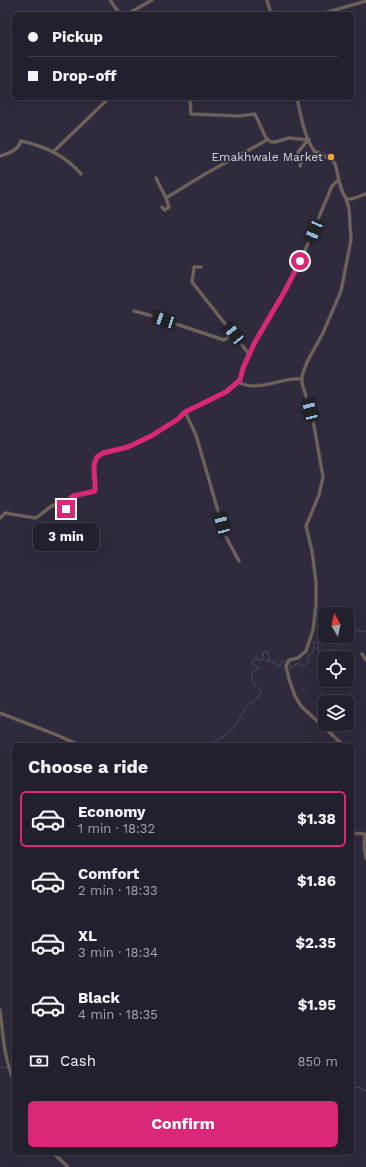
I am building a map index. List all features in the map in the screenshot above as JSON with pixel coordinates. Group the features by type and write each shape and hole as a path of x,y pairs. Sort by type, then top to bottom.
{"street":[{"path":"110,0 118,12"},
{"path":"131,12 152,0"},
{"path":"267,0 271,12"},
{"path":"328,12 366,1"},
{"path":"53,152 108,100"},
{"path":"190,100 191,114 239,116 255,114 268,140 274,142 289,138 308,140"},
{"path":"298,100 308,140 315,152 321,153 323,156 333,160 338,171 338,179 349,208 351,240 338,300 323,333 307,362 302,379 313,420 323,476 319,495 306,526 312,550 316,583 316,604 313,630 306,651 298,658 288,661 286,669 295,696 301,706 341,743"},
{"path":"166,198 205,174 268,140"},
{"path":"300,166 301,163 298,152 308,140"},
{"path":"0,156 8,154 20,144 21,141 53,152 72,164 81,174"},
{"path":"156,178 166,198 168,207 165,210 162,207"},
{"path":"0,518 5,513 35,518 39,517 41,512 56,504 60,504 62,508 70,508 72,505 71,498 73,496 95,491 94,467 97,457 103,453 135,444 172,423 185,412 226,392 240,380 249,354 301,260 332,186 338,179"},
{"path":"345,196 348,199 352,199 366,194"},
{"path":"201,267 194,267 192,282 249,354"},
{"path":"134,312 149,315 224,340 234,334"},
{"path":"238,382 246,386 253,386 293,379 302,379"},
{"path":"185,412 196,435 225,535 239,561"},
{"path":"362,654 366,660"},
{"path":"0,713 52,732 75,743"},
{"path":"354,833 366,834 364,847 366,859"},
{"path":"0,1010 8,1065 12,1076"},
{"path":"55,1155 68,1167"}],"waterway":[{"path":"354,628 361,632 366,631"},
{"path":"212,743 224,737 234,727 247,706 261,693 251,678 253,672 259,667 252,664 254,659 262,660 264,658 263,653 267,651 270,658 267,661 272,661 279,667 282,662 285,661 289,662 291,668 298,663 303,666 309,662 307,656 313,652 315,642 318,643"},
{"path":"318,643 318,652 320,653 333,650 341,643"},
{"path":"0,1067 7,1068"},
{"path":"354,1088 358,1087 366,1091"}],"place":[{"name":"Emakhwale Market","path":"331,157"}],"route":[{"path":"66,509 70,508 72,505 71,498 73,496 95,491 94,463 97,457 103,453 128,447 151,436 178,419 185,412 226,392 240,380 243,368 255,342 286,289 300,261"}]}
